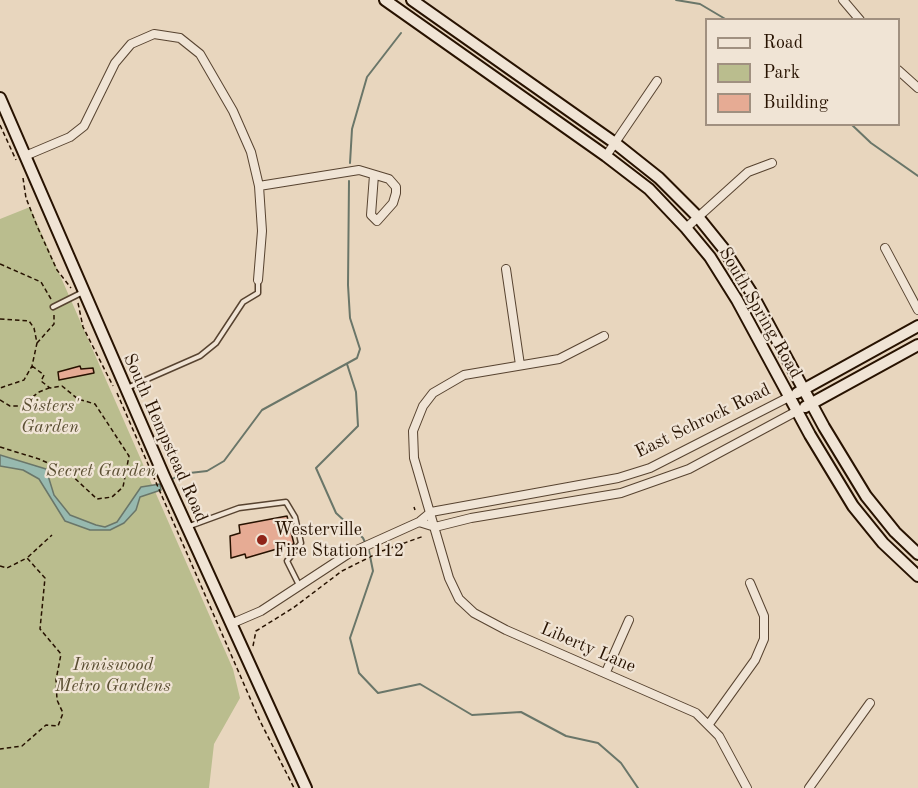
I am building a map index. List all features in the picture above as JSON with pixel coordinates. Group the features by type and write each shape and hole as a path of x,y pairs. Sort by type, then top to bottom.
{"main road":[{"name":"South Spring Road","path":"385,0 606,156 649,189 686,228 711,257 737,300 789,397 853,506 884,543 918,576"},
{"name":"South Spring Road","path":"412,0 615,143 659,178 698,217 723,248 751,292 803,390 866,496 918,554"},
{"name":"South Hempstead Road","path":"0,98 21,159 80,294 126,389 169,488 233,623 255,680 306,788"},
{"name":"East Schrock Road","path":"789,397 918,326"},
{"name":"East Schrock Road","path":"797,411 918,345"}],"street":[{"path":"843,0 858,18"},
{"path":"21,159 70,137 84,126 115,63 131,44 154,34 180,38 200,54 233,111 250,152 259,186 262,231 258,280"},
{"path":"900,72 918,88"},
{"path":"606,156 657,81"},
{"path":"686,228 748,172 772,163"},
{"path":"259,186 359,170 389,179 396,188 393,203 377,221 371,215 374,175"},
{"path":"885,248 918,310"},
{"path":"506,269 520,365"},
{"name":"Liberty Lane","path":"604,336 559,359 464,375 433,393 423,406 413,431 412,445 449,578 459,598 474,612 506,630 696,713 719,736 747,788"},
{"name":"East Schrock Road","path":"233,623 261,611 315,575 382,537 419,522 431,512 618,478 682,454 789,397"},
{"name":"East Schrock Road","path":"435,527 471,518 621,493 689,469 797,411"},
{"path":"419,522 435,527"},
{"path":"709,724 755,660 764,639 764,616 750,583"},
{"path":"606,672 629,620"},
{"path":"808,788 870,703"}],"lane":[{"path":"126,389 200,356 216,343 243,302 258,293 258,280"},
{"path":"53,307 80,294"},
{"path":"187,527 239,508 286,502 295,517 301,543 287,561 299,586"}],"path":[{"path":"0,125 21,159"},
{"path":"23,176 28,205 37,226 57,270 80,294 83,327 115,388 147,467 260,721 294,788"},
{"path":"0,264 41,282 51,297 54,324 37,343"},
{"path":"0,319 30,321 37,343 32,366 19,384 0,388"},
{"path":"32,366 44,375 40,381 50,388"},
{"path":"0,400 10,406 21,406 39,392 62,386 78,399 94,404 129,456 122,489 112,497 97,499 68,472 39,459 1,447 0,441"},
{"path":"0,566 8,567 27,558 52,535"},
{"path":"253,646 256,631 293,608 316,589 350,567 382,551 424,537"},
{"path":"0,749 22,746 46,725 58,726 63,713 57,700 56,680 61,654 40,629 45,578 27,558"}],"green space":[{"name":"Inniswood Metro Gardens","path":"30,207 233,669 240,698 214,744 209,788 0,788 0,219"}],"water":[{"path":"0,455 46,469 54,495 70,515 105,527 117,522 141,487 160,484 161,490 140,497 136,510 124,523 110,530 90,530 65,521 39,479 23,470 0,466"}],"building":[{"path":"80,366 81,369 93,368 94,373 59,380 58,372"},
{"name":"Westerville Fire Station 112","path":"287,516 294,544 246,558 245,554 231,558 230,536 240,533 239,525"}],"waterway":[{"path":"676,0 700,4 724,18"},
{"path":"350,163 352,129 367,77 401,33"},
{"path":"853,126 871,143 918,176"},
{"path":"169,481 181,474 207,471 224,461 262,410 357,358 360,349 350,318 348,285 349,181"},
{"path":"347,364 356,392 358,426 316,468 336,513 363,538 369,551 373,571 350,638 359,673 378,693 420,684 472,715 521,712 566,736 598,743 621,763 638,788"}],"place":[{"name":"Westerville Fire Station 112","path":"262,540"}],"park label":[{"name":"Sisters' Garden","path":"50,416"},
{"name":"Secret Garden","path":"101,471"}]}
